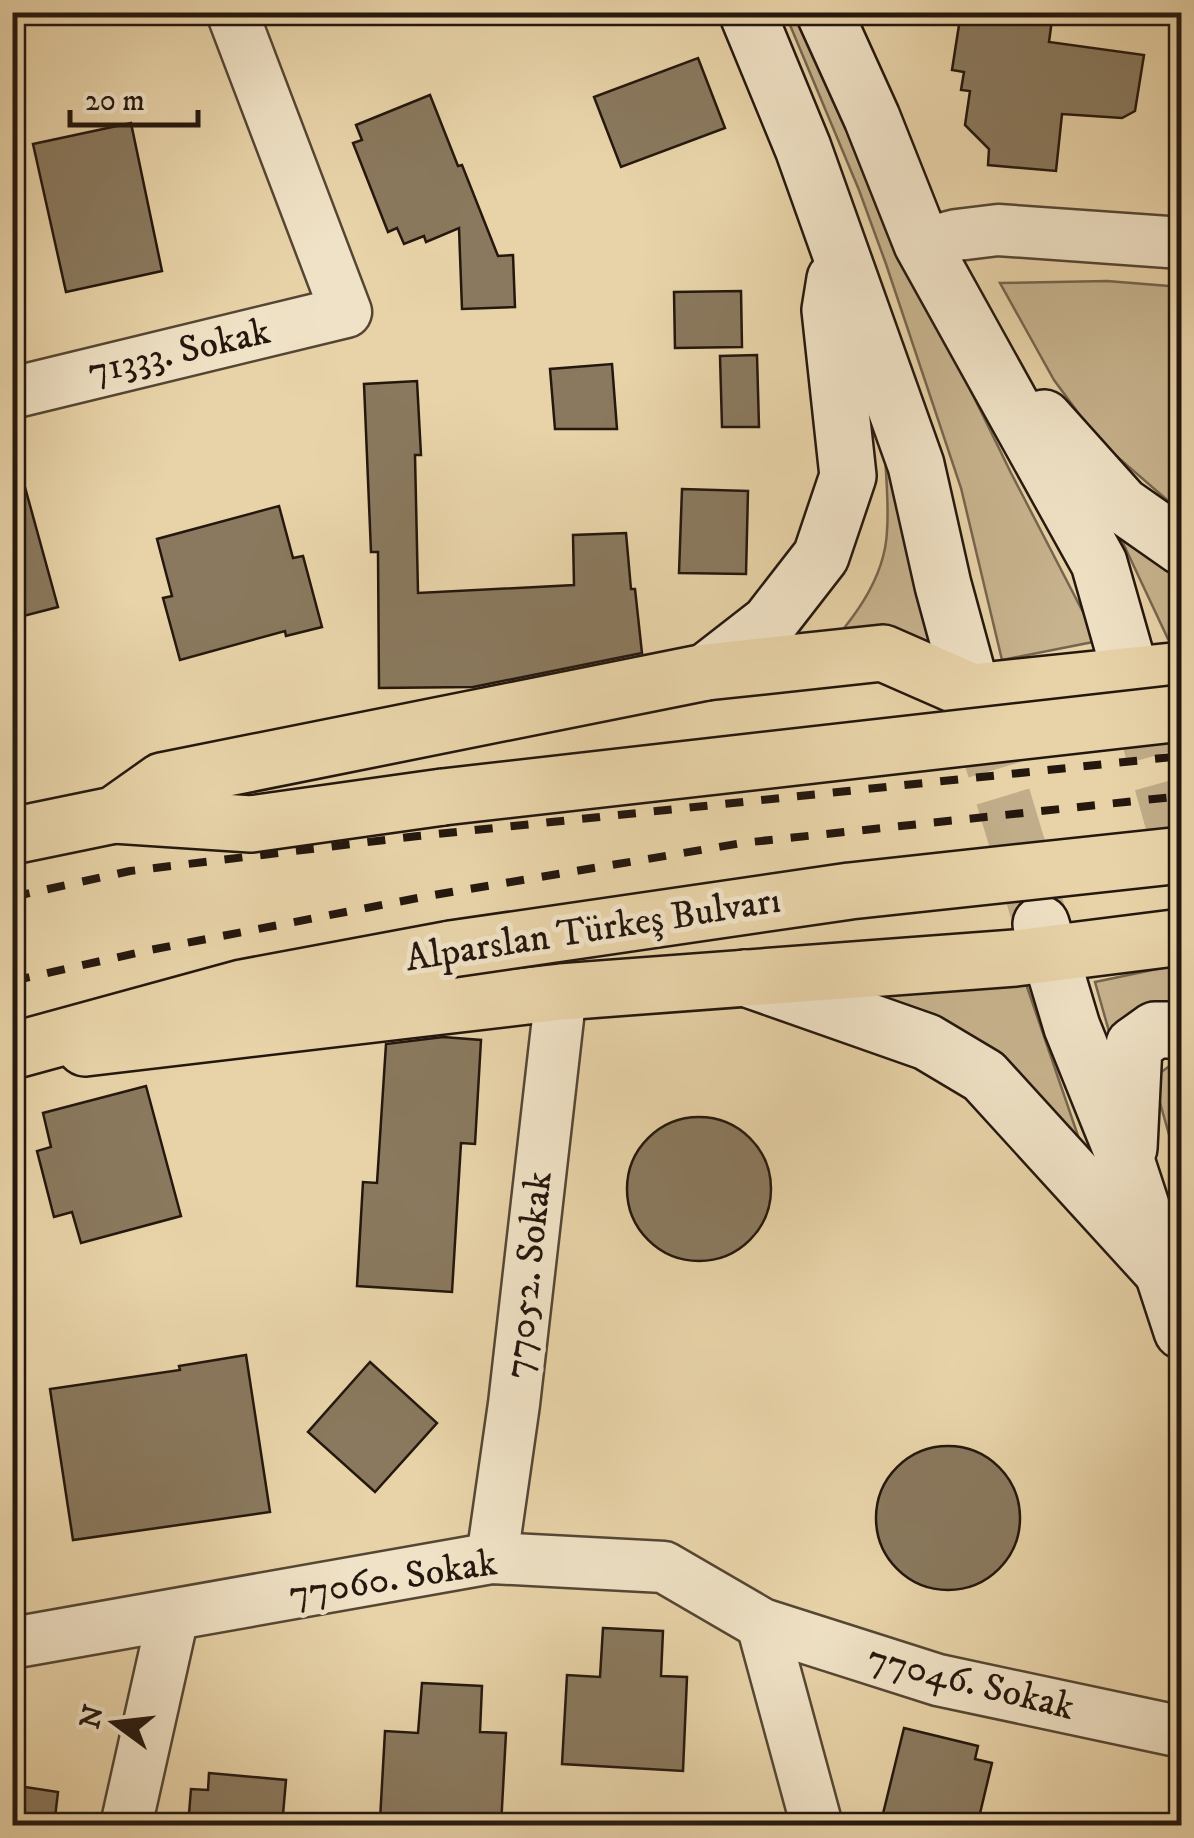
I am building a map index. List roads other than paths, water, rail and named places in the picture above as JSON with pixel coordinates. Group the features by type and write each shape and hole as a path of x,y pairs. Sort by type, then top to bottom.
{"main road":[{"path":"747,12 803,148 916,464 976,704"},
{"path":"824,12 922,244 1099,563 1158,690"},
{"path":"922,244 1056,435 1122,505 1182,546"},
{"path":"706,672 769,624 821,556 848,476 830,310 840,252"},
{"path":"114,815 162,781 706,672 884,654 976,704 1158,690"},
{"path":"12,836 114,815 252,824 1158,690"},
{"name":"Alparslan Türkeş Bulvarı","path":"12,1054 242,988 451,948 850,891 1182,855"},
{"name":"Alparslan Türkeş Bulvarı","path":"12,1054 561,992 745,978 1046,939 1182,937"},
{"path":"1046,939 1072,1027 1128,1166 1182,1331"},
{"path":"745,978 927,1042 984,1076 1159,1268"},
{"path":"1128,1166 1134,1045 1154,1030 1182,1030"}],"street":[{"name":"71333. Sokak","path":"12,392 346,312 232,12"},
{"path":"922,244 998,230 1182,243"},
{"name":"77052. Sokak","path":"492,1558 507,1460 561,992"},
{"name":"77060. Sokak","path":"12,1642 492,1558 664,1567 762,1624"},
{"path":"126,1826 173,1616"},
{"path":"762,1624 817,1826"},
{"name":"77046. Sokak","path":"762,1624 938,1680 1182,1732"}],"tunnel":[{"path":"1139,703 1182,856"},
{"path":"979,717 1039,916"}],"railway":[{"path":"12,897 130,871 418,836 1182,756"},
{"path":"12,981 428,896 742,843 1182,796"}]}
